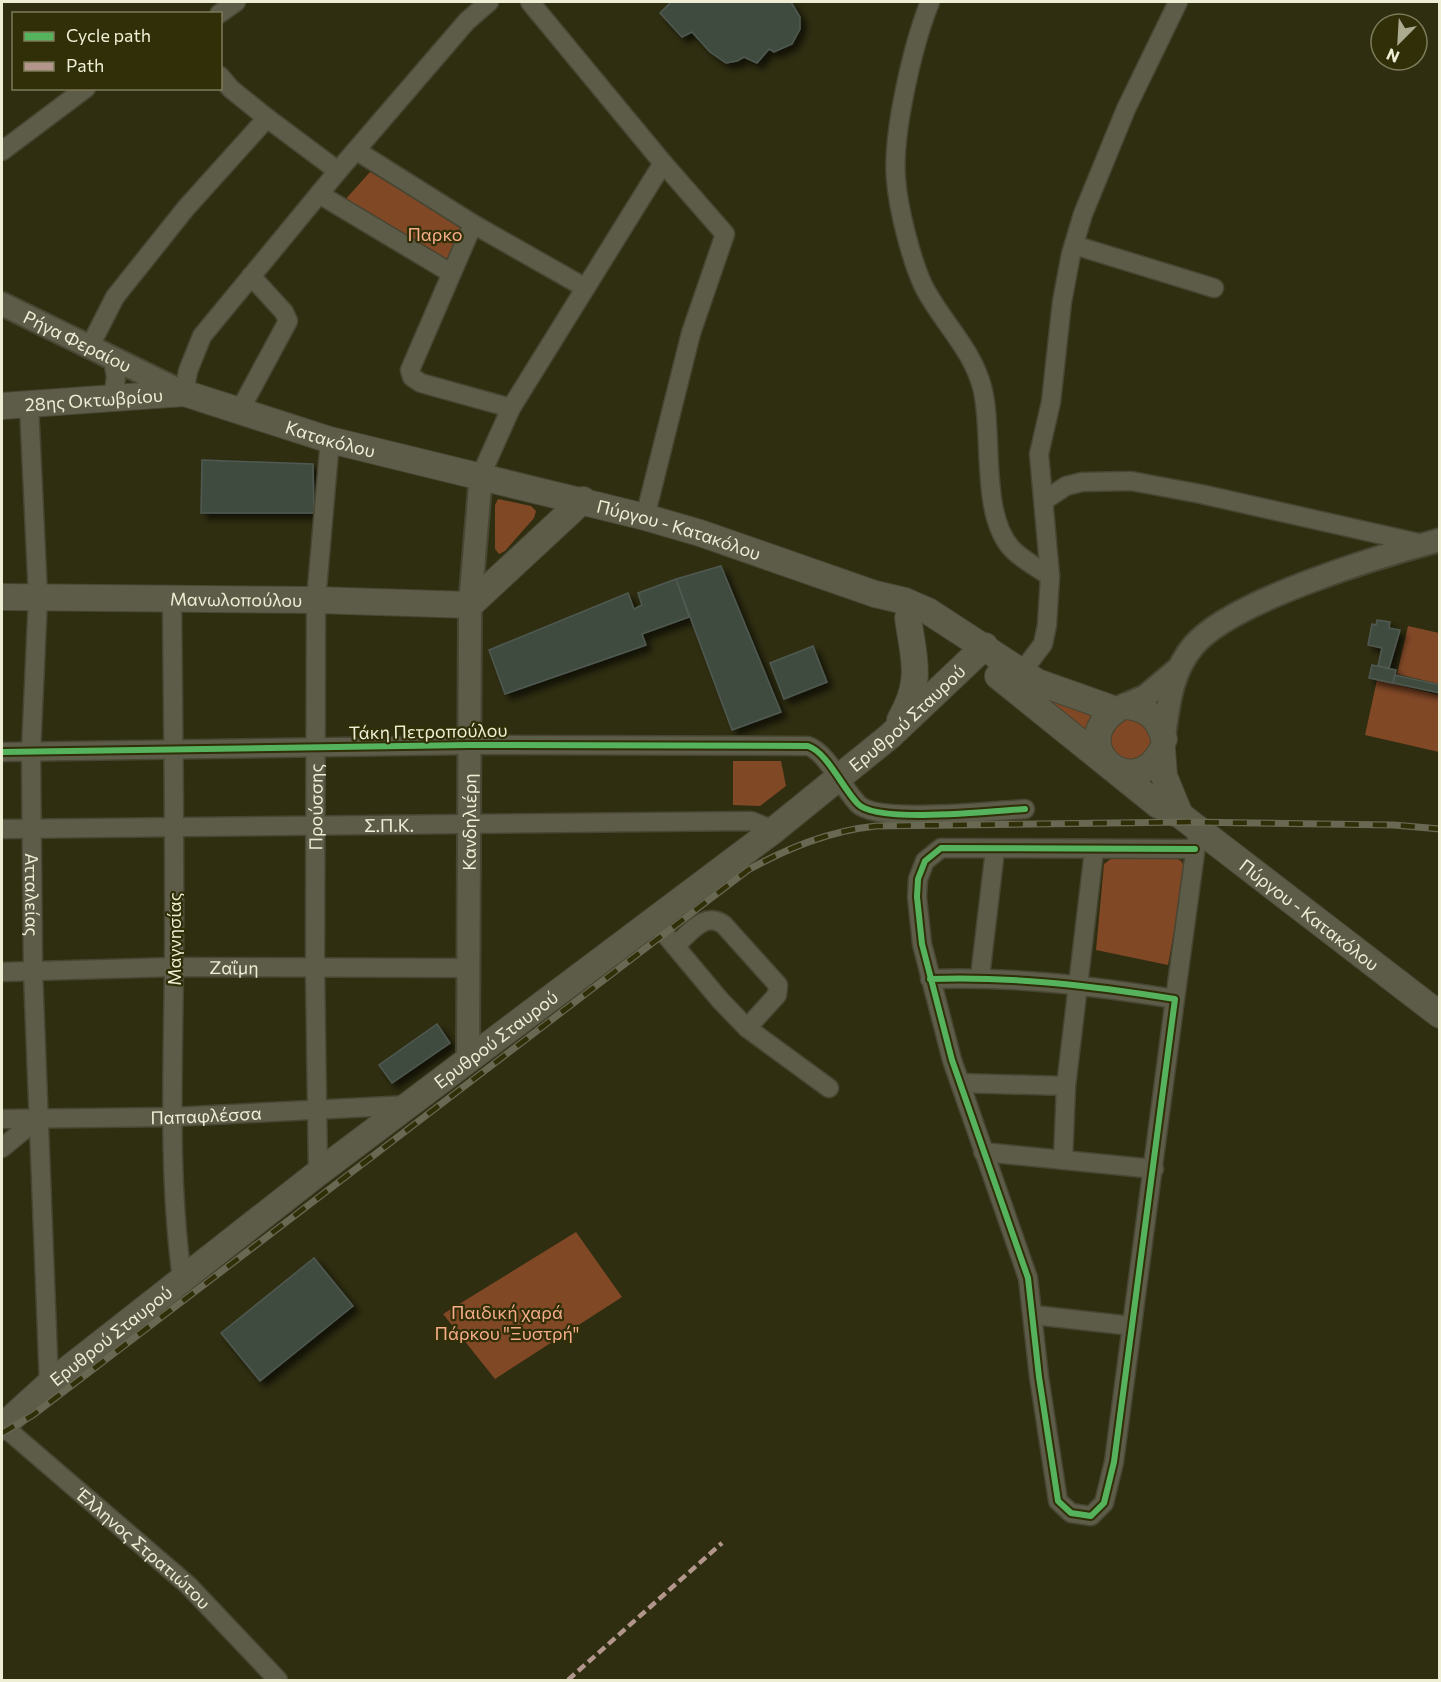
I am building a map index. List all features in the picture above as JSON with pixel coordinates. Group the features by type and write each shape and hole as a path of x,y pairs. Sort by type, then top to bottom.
{"main road":[{"name":"28ης Οκτωβρίου","path":"2,406 113,400 184,393"},
{"name":"Κατακόλου","path":"184,393 330,440 480,475"},
{"name":"Πύργου - Κατακόλου","path":"480,475 700,532 875,594 905,601 928,611 1158,806 1440,1015"},
{"path":"470,605 583,500"},
{"name":"Πύργου - Κατακόλου","path":"875,594 908,618 1037,682 1121,708 1148,711 1156,718 1163,744 1164,776 1191,831"},
{"name":"Μανωλοπούλου","path":"2,597 316,600 470,605"},
{"path":"890,736 909,704 916,674 908,618"},
{"name":"Ερυθρού Σταυρού","path":"2,1426 49,1384 318,1173 412,1105 468,1060 774,830 890,736 979,652"},
{"name":"Πύργου - Κατακόλου","path":"1121,708 1107,716 1097,736 1102,757 1110,765 1119,771 1140,771 1150,767 1163,744"}],"street":[{"path":"222,12 236,2"},
{"path":"184,393 188,371 202,336 338,171 467,21 489,2"},
{"path":"530,2 663,164 725,234 690,333 645,517"},
{"path":"930,2 913,55 897,147 896,180 911,249 923,284 963,345 982,383 992,490 1004,538 1013,550 1050,576"},
{"path":"1021,673 1043,644 1047,625 1050,576 1045,500 1039,454 1051,402 1062,302 1074,245 1083,214 1126,109 1178,2"},
{"path":"222,78 231,89 267,118 338,171"},
{"path":"2,151 83,90"},
{"path":"89,348 115,297 186,208 267,118"},
{"path":"357,151 473,224 584,287"},
{"path":"480,475 511,408 584,287 663,164"},
{"path":"319,194 451,273"},
{"path":"473,224 411,363 412,377 421,383 511,408"},
{"path":"1074,245 1215,288"},
{"path":"240,410 288,321 284,312 251,276"},
{"name":"Ρήγα Φεραίου","path":"2,304 184,393"},
{"path":"113,360 116,378 113,400"},
{"name":"Ατταλείας","path":"29,405 38,597 31,752 33,972 49,1384"},
{"name":"Προύσσης","path":"318,1173 315,1110 316,600 330,440"},
{"name":"Κανδηλιέρη","path":"468,1060 470,605 480,475"},
{"path":"1045,500 1066,486 1082,482 1131,481 1431,542"},
{"path":"1121,708 1146,696 1179,668 1195,644 1209,632 1245,610 1306,585 1431,542"},
{"name":"Μαγνησίας","path":"172,599 175,827 172,1117 178,1249 182,1278"},
{"path":"1163,744 1167,706 1179,668"},
{"name":"Τάκη Πετροπούλου","path":"2,752 469,745 808,746 820,753 837,779 860,806 877,814 1025,809"},
{"name":"Σ.Π.Κ.","path":"2,829 752,821 774,830"},
{"path":"1191,831 1175,999 1114,1462 1101,1508 1091,1516 1084,1516 1071,1513 1058,1501 1039,1377 1034,1315 1028,1278 1017,1241 982,1152 930,980 922,944 916,897 918,879 925,861 941,848 1094,851 1191,831"},
{"path":"980,977 995,850"},
{"path":"1063,1160 1066,1086 1094,851"},
{"path":"675,946 704,920 715,919 724,925 778,985 777,995 747,1028"},
{"path":"654,921 747,1028 829,1088"},
{"name":"Ζαΐμη","path":"2,972 174,967 467,968"},
{"path":"930,980 980,977 1078,983 1175,999"},
{"path":"960,1083 1066,1086"},
{"name":"Παπαφλέσσα","path":"2,1119 172,1117 412,1105"},
{"path":"2,1148 38,1119"},
{"path":"982,1152 1154,1169"},
{"path":"1034,1315 1132,1326"},
{"name":"Έλληνος Στρατιώτου","path":"2,1426 188,1585 278,1680"}],"green space":[{"name":"Παρκο","path":"370,172 465,228 447,265 343,202"},
{"path":"498,499 531,506 536,511 534,518 505,551 499,554 495,549 495,505"},
{"path":"1408,626 1439,633 1439,684 1397,674"},
{"path":"1377,680 1439,695 1439,752 1365,735"},
{"path":"1046,694 1100,712 1089,738 1041,702"},
{"path":"1129,714 1155,733 1150,757 1119,763 1105,736"},
{"path":"733,761 781,761 786,786 760,806 733,805"},
{"path":"1115,856 1177,858 1182,862 1185,870 1168,965 1096,950 1104,864"},
{"name":"Παιδική χαρά Πάρκου \"Ξυστρή\"","path":"576,1232 622,1297 495,1379 443,1314"}],"building":[{"path":"671,2 791,2 800,17 800,29 792,44 774,52 769,49 757,63 744,57 726,63 710,52 692,32 682,37 660,13"},
{"path":"202,460 313,464 314,513 201,513"},
{"path":"721,566 781,712 732,730 676,579"},
{"path":"676,579 689,617 642,634 646,645 505,694 489,650 628,593 634,609 642,605 638,593"},
{"path":"1377,620 1390,622 1389,628 1400,630 1389,668 1378,666 1382,648 1368,645 1372,624 1376,625"},
{"path":"813,646 827,682 784,699 770,663"},
{"path":"1372,665 1396,670 1393,683 1369,678"},
{"path":"1395,675 1440,685 1440,693 1393,683"},
{"path":"437,1024 450,1043 392,1083 379,1065"},
{"path":"314,1258 353,1306 260,1381 221,1333"}],"railway":[{"path":"2,1433 33,1415 748,870 794,848 825,836 876,826 1188,822 1394,825 1440,829"}],"marked path":[{"path":"568,1680 722,1543"}],"cycle path":[{"path":"2,752 469,745 808,746 822,755 852,797 858,804 869,810 888,814 937,815 1025,809"},
{"path":"930,979 961,978 992,979 1053,983 1175,999 1114,1462 1104,1503 1091,1516 1071,1513 1058,1501 1039,1377 1028,1278 952,1060 922,944 917,897 918,879 925,861 941,848 1195,849"}]}
